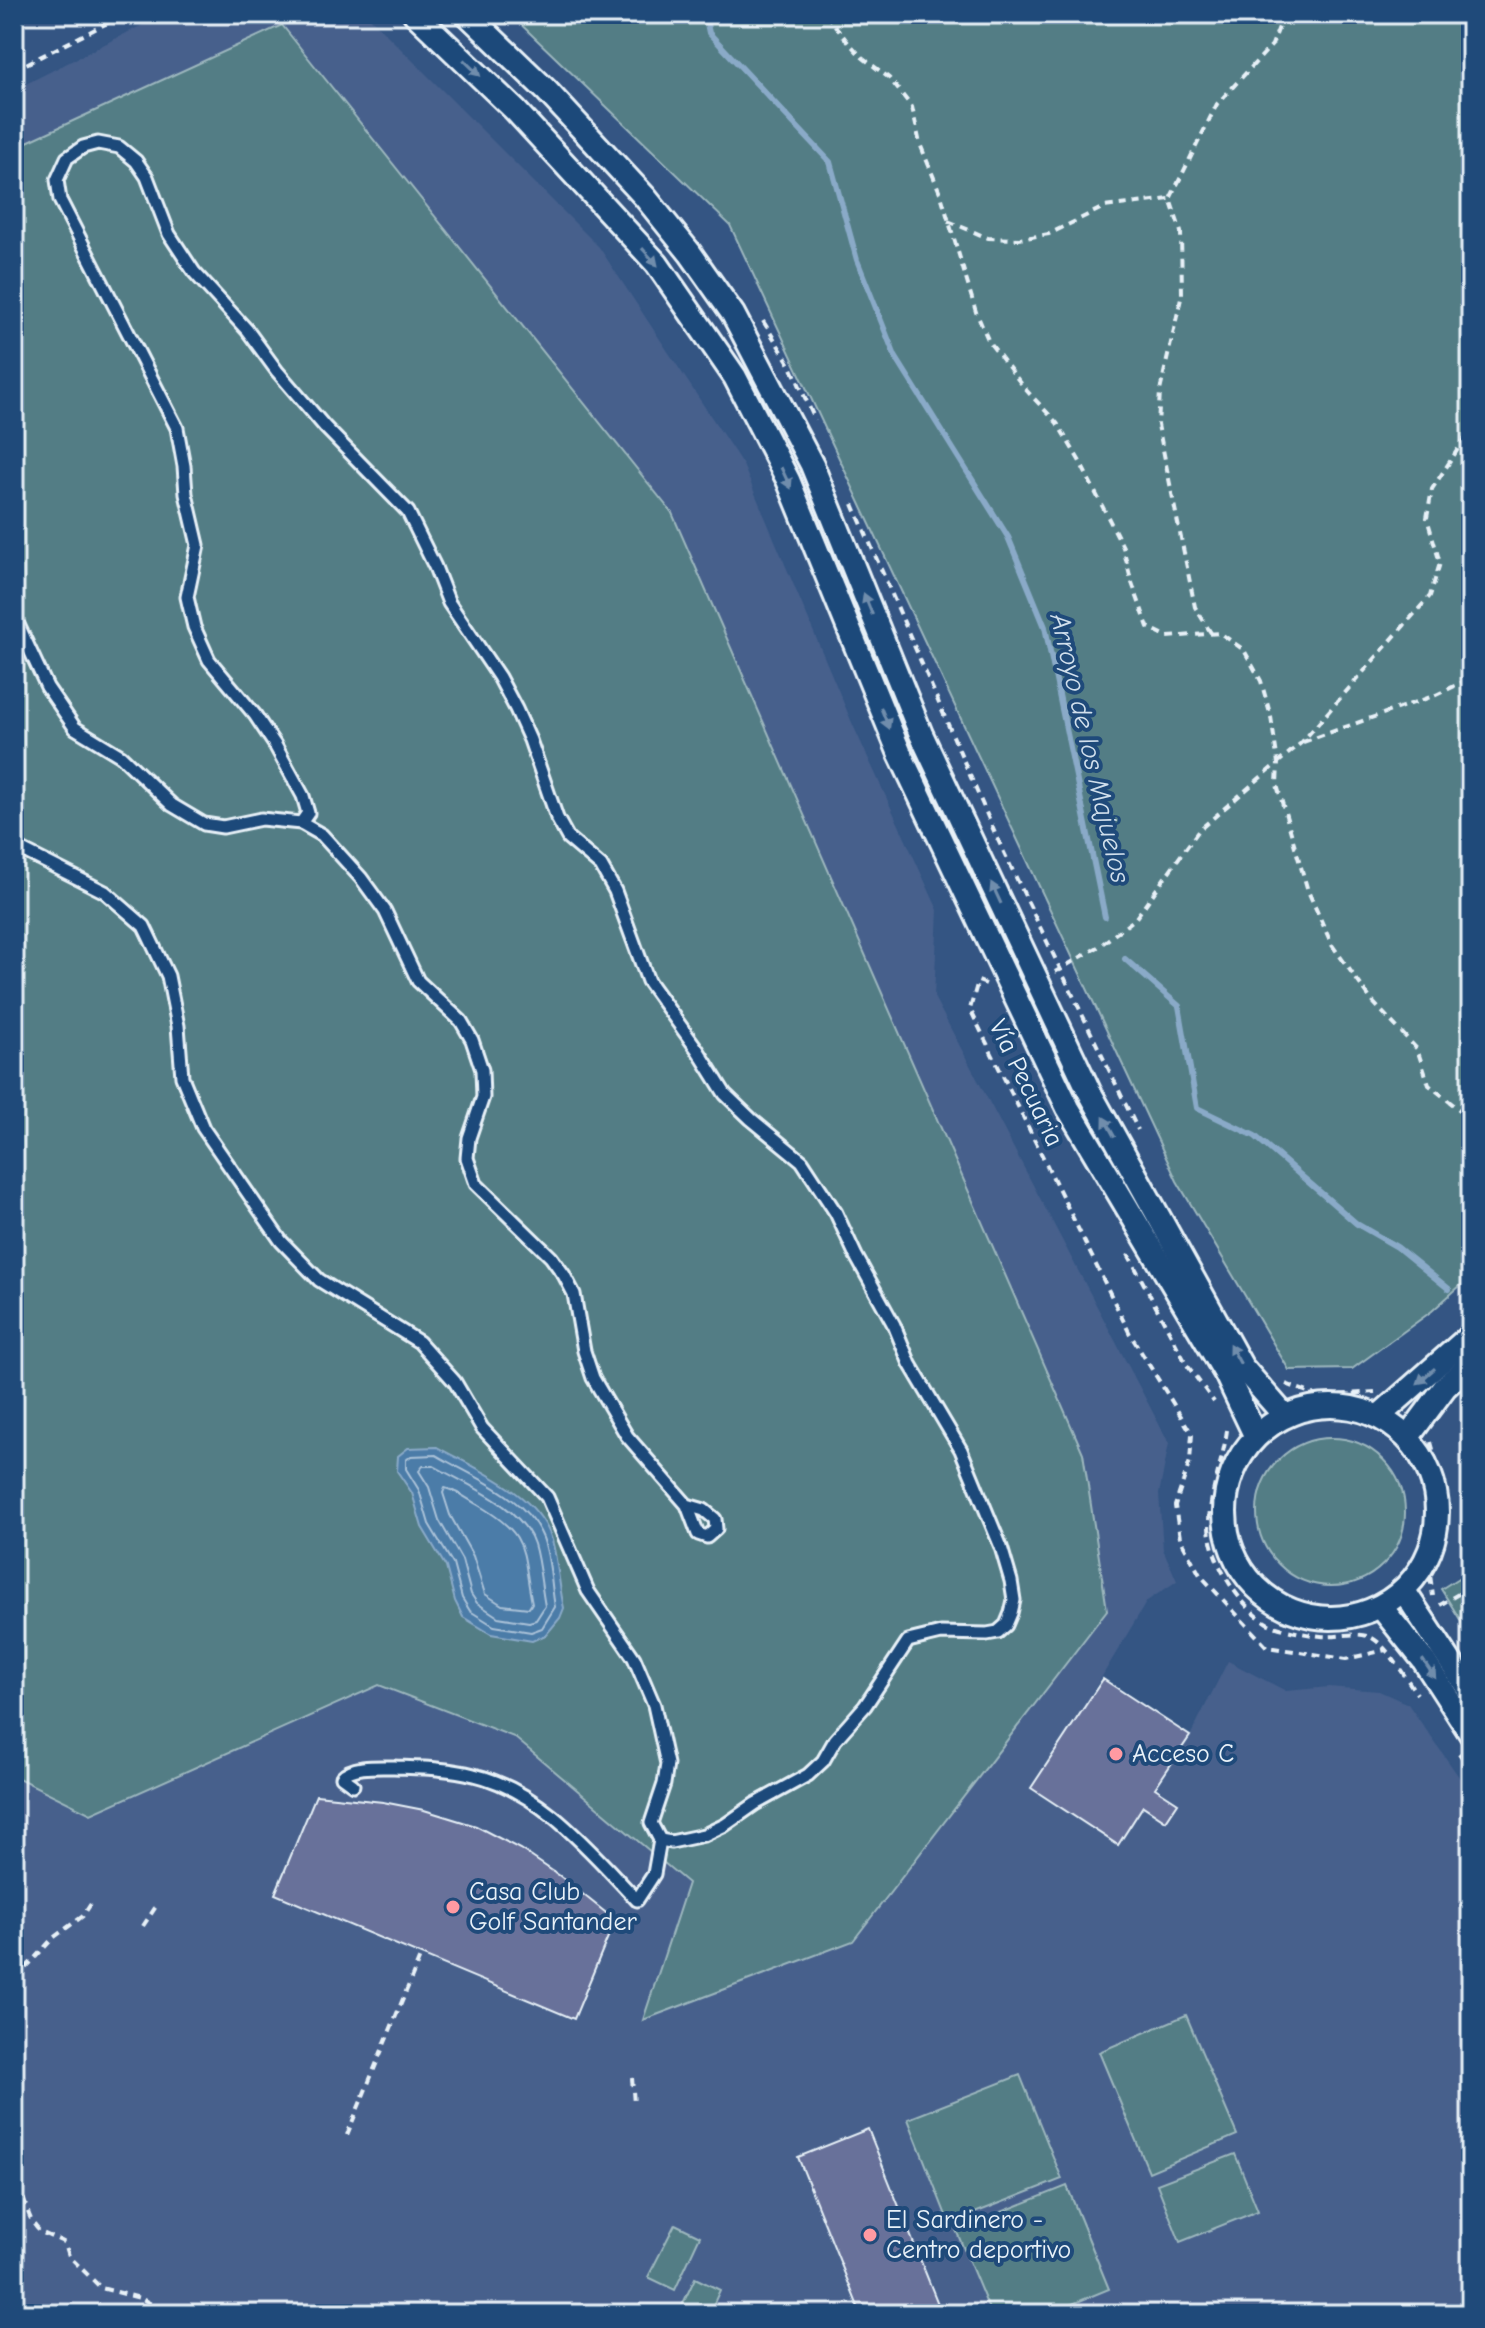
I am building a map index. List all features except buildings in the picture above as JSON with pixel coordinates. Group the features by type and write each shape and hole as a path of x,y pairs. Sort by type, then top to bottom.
{"street":[{"path":"415,14 515,110 657,264 735,377 788,480 900,754 1068,1108 1226,1374 1255,1435"},
{"path":"467,14 546,90 645,197 733,314 812,465 921,734 1089,1091 1242,1367 1284,1415"},
{"path":"1379,1416 1471,1335"},
{"path":"1408,1437 1445,1387 1471,1363"},
{"path":"1346,1405 1379,1416 1408,1437 1433,1478 1439,1519 1426,1562 1404,1591 1381,1607 1352,1617 1307,1617 1267,1598 1251,1583 1233,1556 1223,1516 1229,1477 1255,1435 1284,1415 1311,1406 1346,1405"},
{"path":"1404,1591 1471,1693"},
{"path":"1381,1607 1424,1661 1471,1734"}],"lane":[{"path":"301,823 308,813 303,796 255,715 209,660 194,627 187,597 198,545 186,494 177,428 60,200 57,180 67,158 83,147 98,143 119,147 136,161 147,177 169,234 194,272 247,330 325,427 408,512 449,603 499,677 516,709 557,818 568,838 601,866 615,891 648,981 682,1026 725,1094 802,1161 822,1191 894,1325 910,1364 961,1450 1001,1547 1014,1600 1006,1625 998,1632 941,1633 908,1641 865,1706 835,1740 823,1761 808,1775 775,1791 725,1825 704,1835 671,1842 660,1840"},
{"path":"14,616 47,687 75,728 121,756 172,805 204,824 223,827 261,819 301,823 322,835 361,878 385,911 418,981 461,1021 472,1040 482,1070 483,1097 469,1138 467,1158 476,1184 551,1257 564,1275 574,1294 584,1351 593,1378 627,1436 687,1505"},
{"path":"14,846 105,892 144,926 168,976 178,1026 182,1077 203,1128 281,1241 319,1280 419,1342 455,1382 482,1428 547,1497 588,1591 634,1658 654,1705 667,1764 651,1823 660,1840 654,1874 637,1900 553,1816 516,1792 475,1775 426,1768 374,1767 346,1772 342,1777 353,1785"}],"path":[{"path":"14,70 125,14"},
{"path":"826,14 847,41 889,78 912,107 920,144 941,195 976,312 989,342 1027,391 1057,423 1079,460 1123,547 1148,627 1168,637 1220,633 1244,650 1261,681 1271,717 1278,763 1277,785 1308,891 1332,945 1372,1001 1417,1049 1429,1085 1471,1119"},
{"path":"1211,633 1195,607 1158,425 1160,391 1182,294 1181,232 1170,199 1217,104 1272,45 1284,14"},
{"path":"948,221 988,238 1019,239 1049,234 1104,207 1170,199"},
{"path":"758,312 791,366 815,420"},
{"path":"1038,982 1098,947 1135,919 1199,830 1301,743 1430,596 1440,563 1427,518 1432,489 1471,429"},
{"path":"852,501 997,838 1143,1139"},
{"path":"1301,743 1436,695 1471,678"},
{"name":"Vía Pecuaria","path":"1014,995 978,981 970,1009 1130,1334 1192,1434 1190,1461 1175,1506 1180,1538 1200,1575 1267,1647 1346,1659 1385,1650 1411,1669 1424,1661"},
{"path":"1284,1383 1318,1396 1377,1391"},
{"path":"1437,1432 1430,1443 1448,1512 1444,1542 1430,1575 1434,1608 1465,1590 1471,1593"},
{"path":"14,1975 22,1972 53,1938 83,1916 94,1899"},
{"path":"143,1926 157,1905"},
{"path":"347,2135 421,1955"},
{"path":"632,2078 634,2104"},
{"path":"14,2172 40,2231 65,2243 69,2256 101,2288 140,2298 170,2314"}],"shaded area":[{"path":"164,14 366,14 599,247 743,465 853,725 938,910 934,997 1169,1443 1159,1494 1163,1549 1177,1581 1147,1601 1079,1715 1166,1772 1190,1736 1228,1661 1286,1691 1329,1687 1379,1691 1408,1704 1471,1794 1471,2314 20,2314 14,2311 14,90"}],"green space":[{"path":"510,14 1471,14 1471,1276 1432,1311 1352,1369 1289,1370 1177,1181 730,225"},
{"path":"282,25 672,513 1083,1453 1107,1610 853,1941 643,2020 688,1883 514,1737 379,1685 91,1814 14,1776 14,148"},
{"path":"1331,1438 1359,1444 1383,1460 1399,1484 1405,1512 1399,1540 1383,1564 1359,1580 1331,1586 1303,1580 1279,1564 1263,1540 1257,1512 1263,1484 1279,1460 1303,1444"},
{"path":"1471,1570 1471,1637 1441,1589"},
{"path":"1186,2015 1237,2135 1149,2172 1099,2052"},
{"path":"1020,2075 1062,2179 949,2223 908,2119"},
{"path":"1235,2154 1258,2211 1180,2242 1157,2184"},
{"path":"1067,2186 1109,2289 1048,2314 991,2314 956,2230"},
{"path":"675,2224 700,2236 675,2290 648,2277"},
{"path":"695,2278 720,2290 709,2314 678,2314"}],"water":[{"path":"437,1447 504,1484 534,1509 545,1524 554,1548 564,1608 546,1635 532,1641 491,1634 463,1617 455,1601 446,1567 422,1527 412,1493 397,1471 398,1456 408,1448"}],"waterway":[{"name":"Arroyo de los Majuelos","path":"705,14 709,33 830,162 857,260 895,356 1008,537 1045,627 1105,917"},
{"name":"Arroyo de los Majuelos","path":"1125,959 1179,1006 1197,1108 1255,1136 1357,1224 1397,1247 1449,1289"}],"place":[{"name":"Acceso C","path":"1116,1754"},
{"name":"Casa Club Golf Santander","path":"453,1907"},
{"name":"El Sardinero - Centro deportivo","path":"870,2235"}]}
